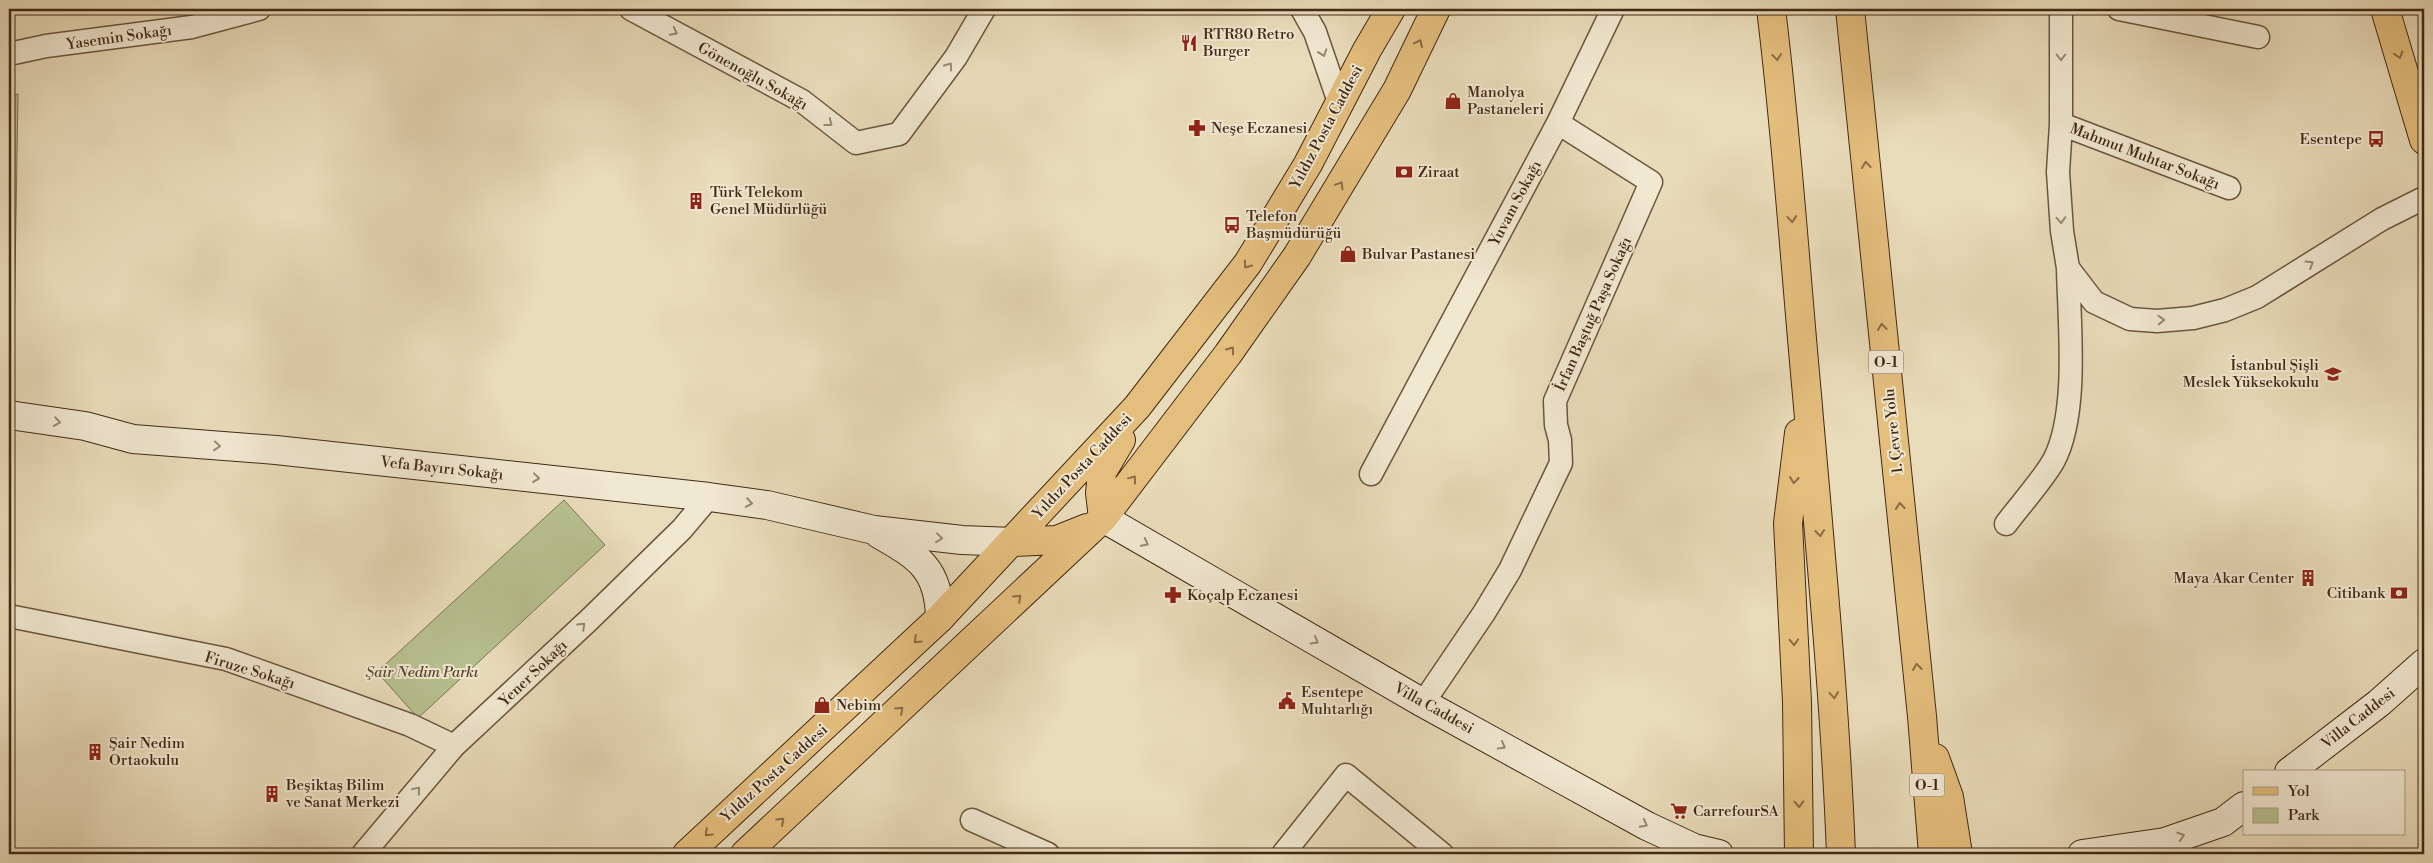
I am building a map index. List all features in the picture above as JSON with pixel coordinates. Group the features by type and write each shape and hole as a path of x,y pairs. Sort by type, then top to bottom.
{"main road":[{"name":"Yıldız Posta Caddesi","path":"687,854 940,618 1013,542 1136,407 1248,263 1308,164 1367,50 1391,9"},
{"path":"745,854 1103,518 1228,354 1297,256 1397,90 1436,9"},
{"path":"1772,9 1781,92 1834,705 1840,854"},
{"name":"1. Çevre Yolu","path":"1850,9 1922,716 1933,854"},
{"path":"2384,9 2424,140"},
{"path":"1799,854 1797,702 1788,522 1799,435 1807,397"},
{"path":"1103,518 1100,493 1102,472 1117,448 1136,407"},
{"path":"1013,542 1057,540 1078,533 1103,518"},
{"path":"1922,716 1949,797 1958,854"}],"street":[{"name":"Yasemin Sokağı","path":"9,54 46,46 192,27 259,9"},
{"name":"Gönenoğlu Sokağı","path":"632,9 802,101 856,143 899,134 956,57 984,9"},
{"path":"1302,9 1316,32 1340,105"},
{"name":"Yuvam Sokağı","path":"1371,474 1558,123 1613,9"},
{"path":"2006,524 2054,460 2066,425 2070,369 2068,268 2062,232 2058,172 2061,124 2061,9"},
{"path":"2119,9 2258,38"},
{"name":"İrfan Baştuğ Paşa Sokağı","path":"1422,702 1484,613 1510,570 1561,463 1555,402 1651,182 1558,123"},
{"name":"Mahmut Muhtar Sokağı","path":"2061,124 2229,188"},
{"path":"2068,268 2094,302 2130,319 2157,321 2193,318 2225,310 2257,297 2382,219 2424,198"},
{"name":"Vefa Bayırı Sokağı","path":"9,415 85,426 134,438 276,450 709,497 767,505 874,530"},
{"name":"Yener Sokağı","path":"363,854 454,746 682,529 709,497"},
{"name":"Villa Caddesi","path":"1103,518 1422,702 1647,826 1694,848 1719,854"},
{"path":"874,530 962,540 1013,542"},
{"path":"874,530 906,550 930,572 940,596 940,618"},
{"name":"Firuze Sokağı","path":"9,616 226,659 410,725 454,746"},
{"name":"Villa Caddesi","path":"2292,770 2379,703 2424,663"},
{"path":"1283,854 1346,775 1442,854"},
{"path":"2082,854 2165,842 2223,822 2243,807"},
{"path":"972,820 1048,854"}],"green space":[{"path":"18,94 13,400 9,398 9,95"},
{"name":"Şair Nedim Parkı","path":"564,500 605,545 418,718 377,672"}],"place":[{"name":"RTR80 Retro Burger","path":"1189,43"},
{"name":"Manolya Pastaneleri","path":"1453,101"},
{"name":"Neşe Eczanesi","path":"1197,128"},
{"name":"Esentepe","path":"2376,139"},
{"name":"Ziraat","path":"1404,172"},
{"name":"Türk Telekom Genel Müdürlüğü","path":"696,201"},
{"name":"Telefon Başmüdürüğü","path":"1232,225"},
{"name":"Bulvar Pastanesi","path":"1348,254"},
{"name":"İstanbul Şişli Meslek Yüksekokulu","path":"2333,374"},
{"name":"Maya Akar Center","path":"2308,578"},
{"name":"Citibank","path":"2399,593"},
{"name":"Koçalp Eczanesi","path":"1173,595"},
{"name":"Esentepe Muhtarlığı","path":"1287,701"},
{"name":"Nebim","path":"822,705"},
{"name":"Şair Nedim Ortaokulu","path":"95,752"},
{"name":"Beşiktaş Bilim ve Sanat Merkezi","path":"272,794"},
{"name":"CarrefourSA","path":"1679,811"}]}
